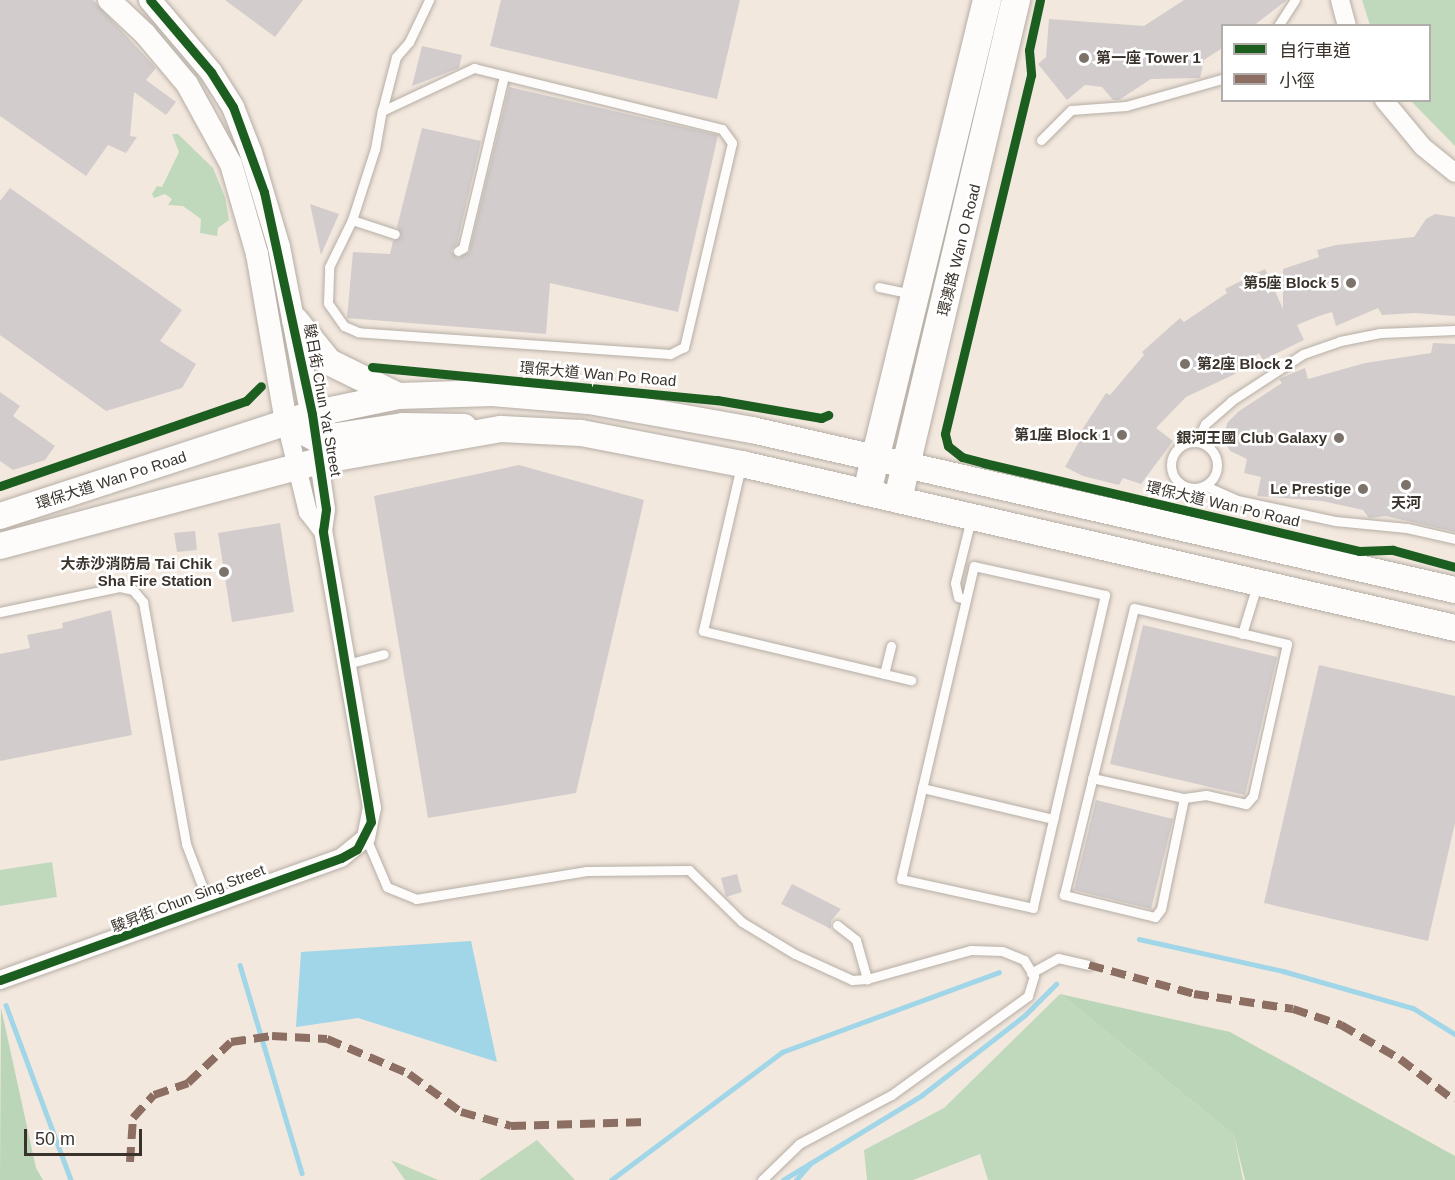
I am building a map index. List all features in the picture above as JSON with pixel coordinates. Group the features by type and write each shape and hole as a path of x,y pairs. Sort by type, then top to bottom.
{"main road":[{"path":"867,492 987,0"},
{"name":"環澳路 Wan O Road","path":"898,500 1016,0"},
{"path":"295,320 329,362 399,396"},
{"name":"環保大道 Wan Po Road","path":"0,546 311,445 399,396 492,393 589,401 752,430 1455,590"},
{"name":"環保大道 Wan Po Road","path":"0,516 286,422 311,445 501,429 608,437 867,492 1455,628"}],"street":[{"name":"駿日街 Chun Yat Street","path":"109,0 145,34 187,84 231,164 257,254 286,422 311,445"},
{"name":"駿日街 Chun Yat Street","path":"150,0 211,72 233,107 264,192 295,320 311,445 326,509 323,531 372,808 366,838"},
{"path":"1340,0 1346,24"},
{"path":"1387,104 1423,147 1455,173"},
{"name":"駿昇街 Chun Sing Street","path":"5,977 92,950 209,904 341,858 366,838"}],"lane":[{"path":"382,111 474,68 722,129 732,143 684,347 670,354 358,332 344,326 328,303 328,267 352,220 375,148 382,111 396,57 409,42 429,0"},
{"path":"1279,24 1295,0"},
{"path":"458,251 463,248 504,76"},
{"path":"1041,140 1071,110 1126,106 1221,79"},
{"path":"352,220 395,234"},
{"path":"879,287 915,295"},
{"path":"1455,330 1380,333 1340,341 1303,354 1231,401 1205,424 1197,441 1176,451 1172,474 1183,486 1206,486 1237,500 1324,519 1407,528 1455,539"},
{"path":"1197,441 1210,447 1218,460 1216,475 1206,486"},
{"path":"742,464 703,632 911,680"},
{"path":"966,599 958,597 955,583 971,516"},
{"path":"974,566 1105,595 1033,908 901,879 966,599 974,566"},
{"path":"1242,634 1258,583"},
{"path":"0,612 120,586 132,590 143,602 186,844 209,904"},
{"path":"1092,778 1184,798 1206,795 1246,804 1253,796 1287,644 1134,608 1092,778 1064,895 1155,917 1161,909 1184,798"},
{"path":"884,674 891,646"},
{"path":"346,664 384,654"},
{"path":"922,788 1053,819"},
{"path":"366,838 387,887 416,899 587,871 689,870 742,922 795,954 852,980 867,980 971,950 1002,951 1024,960 1031,973 1028,996 996,1023 891,1095 799,1144 762,1180"},
{"path":"837,925 856,940 867,980"},
{"path":"1031,973 1058,958 1089,964"}],"green space":[{"path":"1362,0 1455,0 1455,146 1412,102 1431,102 1431,24 1370,24"},
{"path":"172,134 178,134 213,168 225,197 229,220 218,228 217,236 200,233 201,219 183,206 168,205 172,199 165,194 154,198 152,194 157,186 162,187 179,152"},
{"path":"52,862 57,897 0,906 0,870"},
{"path":"1060,994 1234,1135 1243,1180 988,1180 980,1154 913,1180 867,1180 864,1150 944,1108"},
{"path":"1060,994 1230,1032 1455,1156 1455,1180 1245,1180 1234,1135"},
{"path":"1,1008 36,1168 43,1180 0,1180"},
{"path":"537,1140 575,1180 479,1180"},
{"path":"391,1160 438,1180 405,1180"}],"water":[{"path":"471,941 497,1062 358,1018 296,1027 301,952"}],"building":[{"path":"0,0 93,0 156,68 146,80 176,102 166,115 134,92 130,136 137,137 126,153 108,145 86,176 0,116"},
{"path":"225,0 303,0 275,37"},
{"path":"501,0 740,0 717,99 490,46"},
{"path":"1184,0 1287,0 1256,24 1221,24 1221,49 1204,60 1200,78 1151,79 1119,100 1113,100 1102,87 1085,85 1067,100 1038,64 1046,57 1049,19 1144,26"},
{"path":"422,46 462,55 459,68 412,86"},
{"path":"509,87 718,135 678,312 550,283 546,334 347,318 353,252 390,254 393,241 401,237 397,227 422,128 481,141 457,244 451,251 458,258 469,252"},
{"path":"10,188 182,310 160,341 196,364 182,388 106,411 0,335 0,201"},
{"path":"310,204 339,214 321,255"},
{"path":"1435,214 1455,217 1455,316 1415,313 1382,315 1378,308 1336,326 1332,312 1319,316 1297,325 1304,340 1263,360 1259,353 1235,374 1186,397 1156,428 1173,441 1141,484 1123,478 1119,485 1083,476 1065,467 1081,438 1078,436 1106,393 1110,395 1144,355 1142,352 1180,318 1184,322 1227,293 1225,289 1265,269 1283,309 1283,269 1319,257 1317,250 1336,245 1414,237 1426,219"},
{"name":"銀河王國 Club Galaxy","path":"1433,343 1455,344 1455,532 1386,516 1369,518 1363,510 1322,501 1257,496 1261,477 1244,473 1247,459 1230,451 1224,440 1227,423 1239,411 1282,383 1279,379 1305,368 1308,379 1365,363 1431,353"},
{"path":"0,392 20,406 13,416 55,446 45,460 13,470 0,461"},
{"path":"519,465 644,500 576,793 428,818 374,496"},
{"path":"280,523 294,612 232,622 218,533"},
{"path":"195,531 197,550 177,552 174,533"},
{"path":"111,610 132,735 0,761 0,654 30,648 27,635 63,628 62,623"},
{"path":"1143,625 1277,657 1245,795 1110,764"},
{"path":"1319,665 1455,696 1455,823 1428,941 1264,903"},
{"path":"1096,800 1173,819 1151,909 1074,890"},
{"path":"737,874 742,892 726,897 721,878"},
{"path":"792,884 841,909 831,921 831,929 781,904"}],"waterway":[{"path":"1139,939 1283,971 1413,1008 1455,1034"},
{"path":"240,965 302,1173"},
{"path":"611,1180 782,1052 999,972"},
{"path":"783,1180 922,1095 1025,1015 1056,984"},
{"path":"6,1005 71,1180"},
{"path":"796,1180 810,1164"}],"marked path":[{"path":"1089,965 1194,994 1293,1009 1341,1025 1400,1059 1455,1101"},
{"path":"130,1162 133,1118 154,1095 188,1083 231,1042 272,1036 327,1039 409,1074 461,1112 511,1126 646,1122"}],"cycle path":[{"path":"0,980 341,858 357,849 371,822 323,531 326,509 312,414 264,192 233,107 211,72 150,0"},
{"path":"1040,0 1029,50 1031,75 945,434 948,446 962,457 984,463 1359,551 1393,550 1455,567"},
{"path":"372,367 717,400 821,418 828,415"},
{"path":"0,486 246,401 261,386"}],"place":[{"name":"第一座 Tower 1","path":"1084,58"},
{"name":"第5座 Block 5","path":"1351,283"},
{"name":"第2座 Block 2","path":"1185,364"},
{"name":"第1座 Block 1","path":"1122,435"},
{"name":"銀河王國 Club Galaxy","path":"1339,438"},
{"name":"天河","path":"1406,485"},
{"name":"Le Prestige","path":"1363,489"},
{"name":"大赤沙消防局 Tai Chik Sha Fire Station","path":"224,572"}]}
